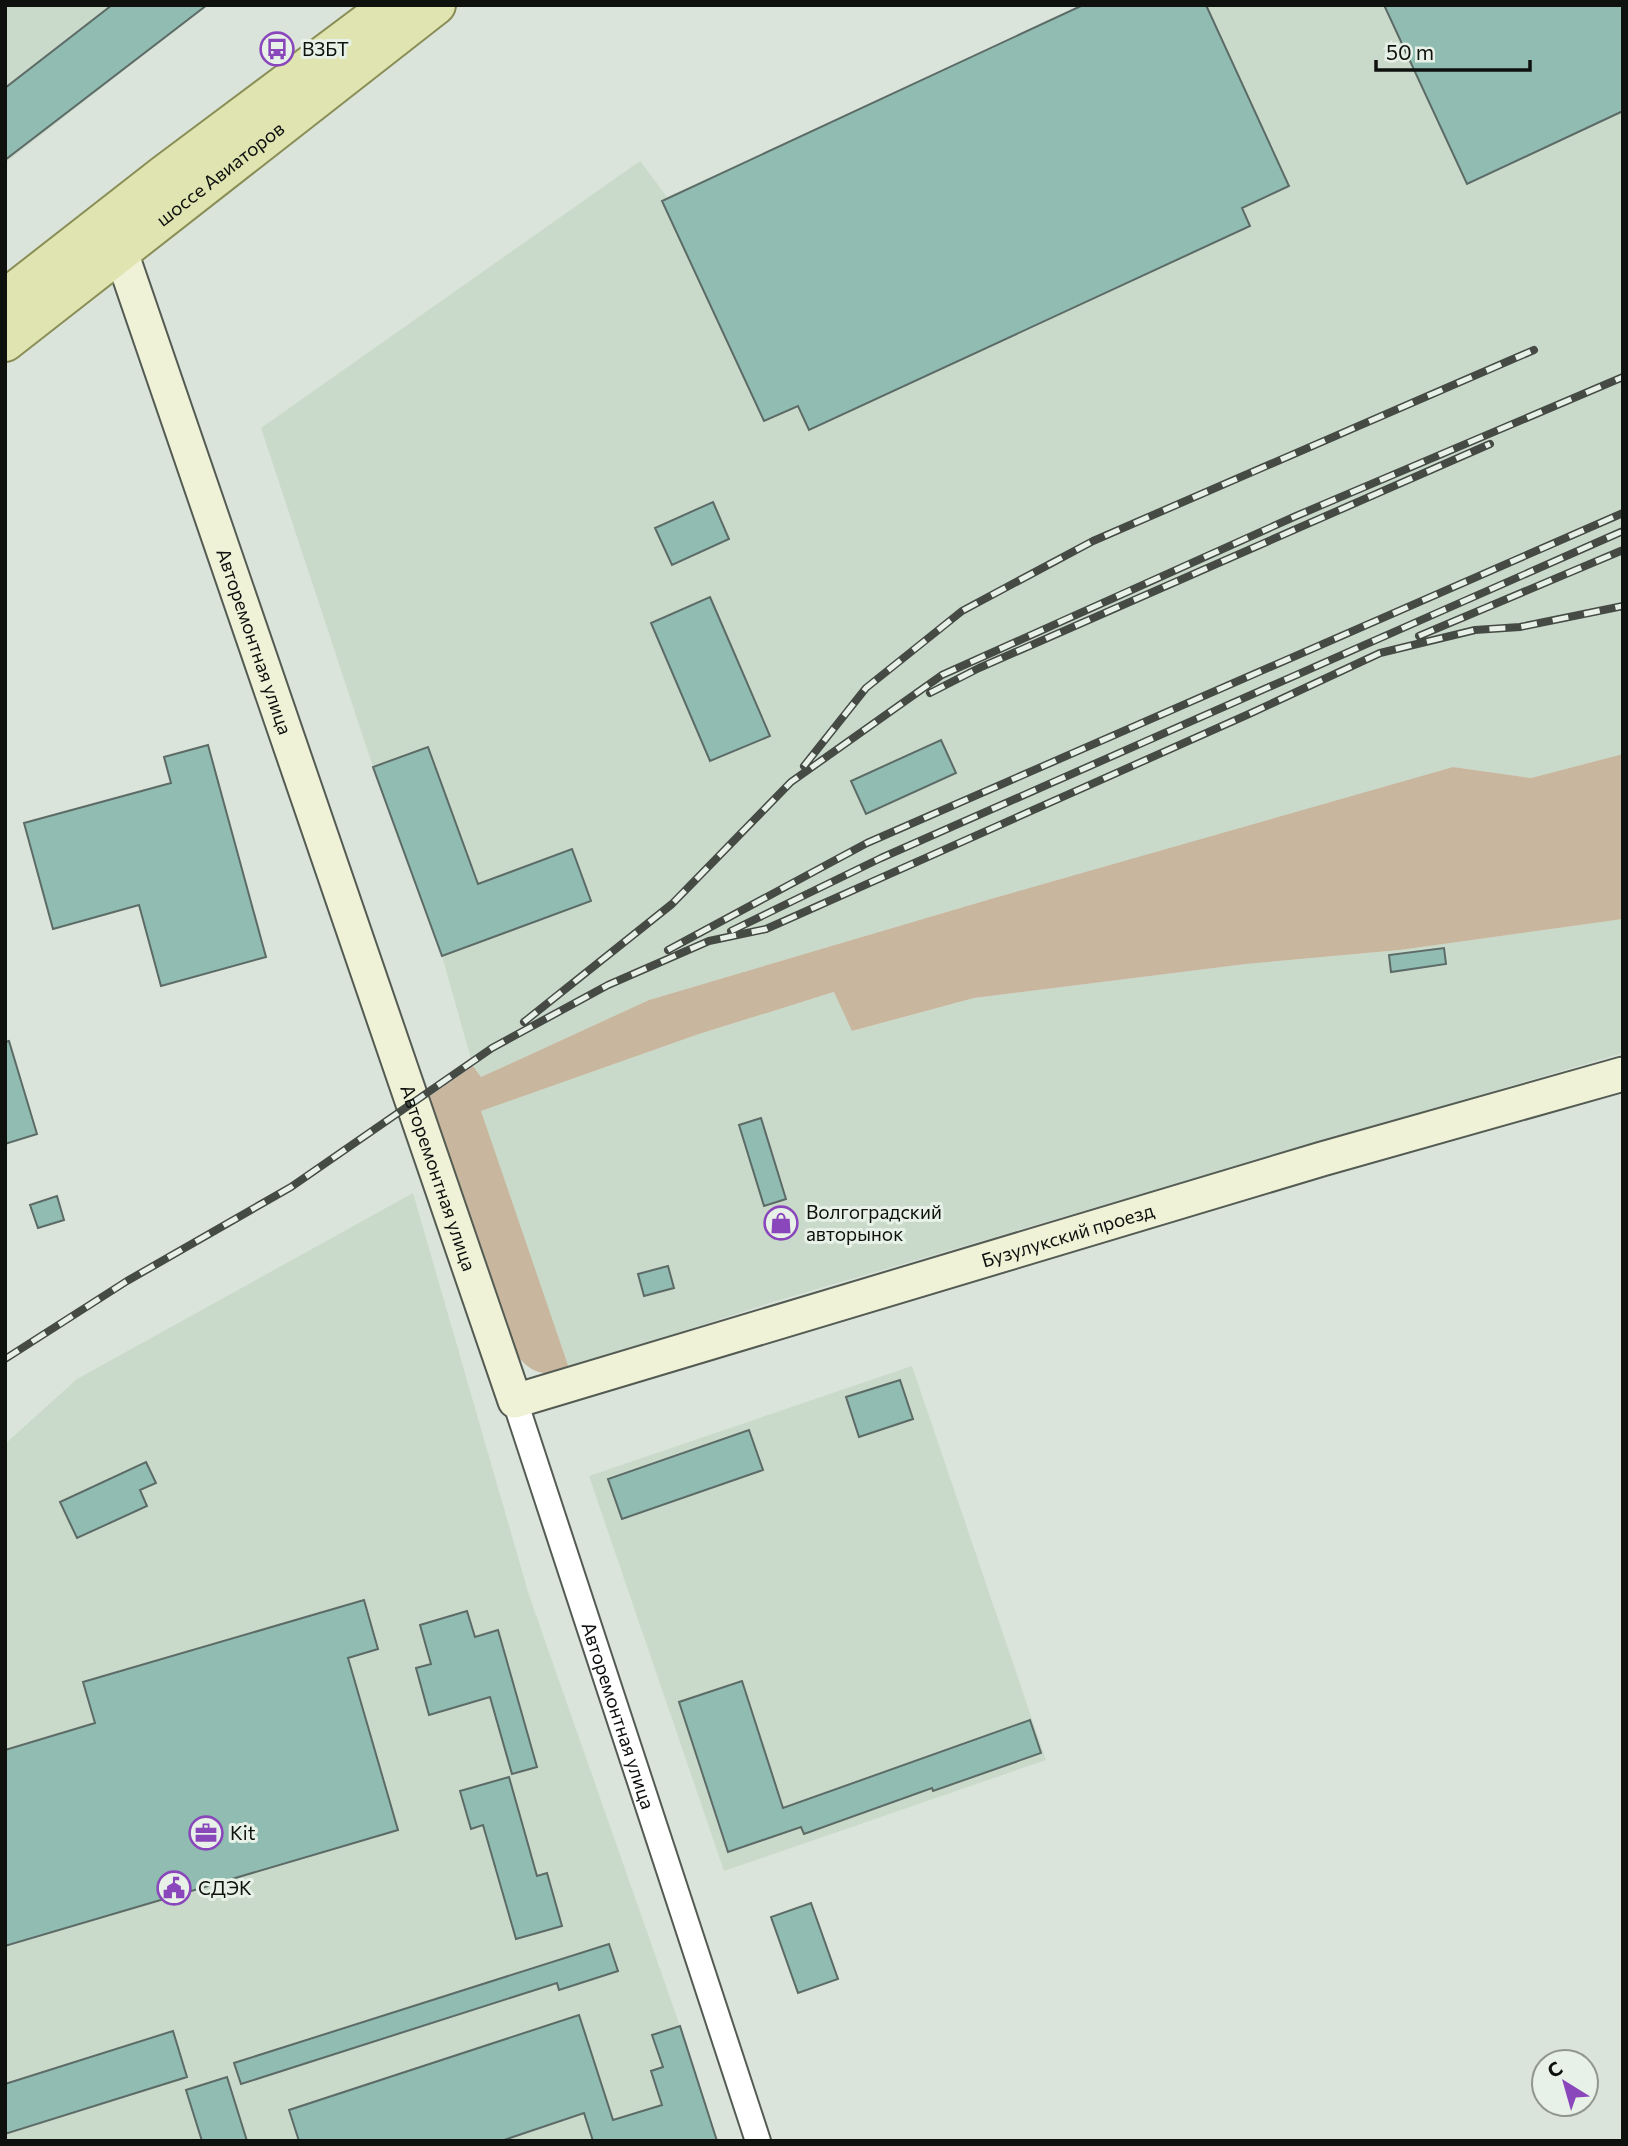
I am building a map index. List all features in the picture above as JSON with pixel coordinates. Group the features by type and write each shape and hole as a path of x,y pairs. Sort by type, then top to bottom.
{"main road":[{"name":"шоссе Авиаторов","path":"5,342 114,234 391,5"},
{"name":"шоссе Авиаторов","path":"5,299 114,234 436,5"},
{"name":"Авторемонтная улица","path":"114,234 515,1401"},
{"name":"Бузулукский проезд","path":"515,1401 1322,1159 1623,1074"}],"street":[{"name":"Авторемонтная улица","path":"515,1401 758,2141"}],"shaded area":[{"path":"5,5 208,5 5,163"},
{"path":"1083,5 1623,5 1623,754 1531,778 1453,767 649,1000 481,1077 473,1066 442,956 373,767 261,428 640,161 667,197"},
{"path":"1623,754 1623,919 1400,950 1246,964 974,998 852,1031 834,992 699,1034 481,1111 569,1368 553,1373 539,1372 515,1353 427,1098 473,1066 481,1077 649,1000 1453,767 1531,778"},
{"name":"Волгоградский авторынок","path":"1623,919 1623,1053 773,1302 569,1368 480,1111 699,1034 835,992 853,1031 974,998 1246,964 1400,950"},
{"path":"413,1193 529,1595 680,2026 706,2141 5,2141 5,1444 77,1379"},
{"path":"912,1366 1046,1760 724,1871 589,1476"}],"building":[{"path":"112,5 207,5 5,160 5,88"},
{"path":"1083,5 1206,5 1289,186 1242,208 1250,226 809,430 798,406 764,421 662,201"},
{"path":"1384,5 1623,5 1623,111 1467,184"},
{"path":"713,502 729,539 672,565 655,528"},
{"path":"710,597 770,736 710,761 651,623"},
{"path":"941,740 956,773 866,814 851,781"},
{"path":"208,745 266,957 161,986 139,905 53,929 24,823 171,783 164,757"},
{"path":"428,747 478,884 572,849 591,901 442,956 373,767"},
{"path":"1444,948 1446,964 1391,972 1389,955"},
{"path":"9,1041 37,1134 5,1144 5,1042"},
{"path":"761,1118 786,1199 764,1206 739,1125"},
{"path":"57,1196 64,1220 38,1228 30,1205"},
{"path":"668,1266 674,1288 644,1296 638,1274"},
{"path":"900,1380 913,1419 859,1437 846,1397"},
{"path":"749,1430 763,1470 622,1519 608,1479"},
{"path":"146,1462 156,1483 140,1490 147,1506 77,1538 60,1502"},
{"path":"364,1600 378,1649 348,1658 398,1830 5,1946 5,1750 95,1723 83,1682"},
{"path":"467,1611 475,1637 498,1630 537,1767 512,1774 490,1697 429,1715 416,1668 431,1664 420,1625"},
{"path":"742,1681 783,1808 1030,1720 1041,1753 933,1791 932,1788 804,1834 801,1827 728,1852 679,1702"},
{"path":"509,1777 537,1876 547,1873 562,1926 516,1939 483,1825 471,1829 460,1791"},
{"path":"811,1903 838,1979 798,1993 771,1917"},
{"path":"609,1944 618,1971 559,1990 557,1983 241,2084 234,2063"},
{"path":"579,2015 613,2120 662,2105 651,2071 663,2067 652,2035 680,2026 717,2141 593,2141 584,2113 501,2141 299,2141 289,2110"},
{"path":"173,2031 187,2077 5,2134 5,2084"},
{"path":"227,2077 247,2141 202,2141 186,2090"}],"railway":[{"path":"804,766 866,688 962,611 1093,541 1534,350"},
{"path":"524,1022 672,904 791,782 942,675 1296,516 1623,377"},
{"path":"930,693 979,668 1490,444"},
{"path":"668,950 867,843 1623,513"},
{"path":"731,931 881,858 1623,531"},
{"path":"1419,636 1623,550"},
{"path":"5,1359 127,1281 291,1187 492,1048 608,985 709,941 766,929 1380,653 1475,630 1520,627 1623,606"}],"place":[{"name":"ВЗБТ","path":"277,49"},
{"name":"Волгоградский авторынок","path":"781,1223"},
{"name":"Kit","path":"206,1833"},
{"name":"СДЭК","path":"174,1888"}]}
